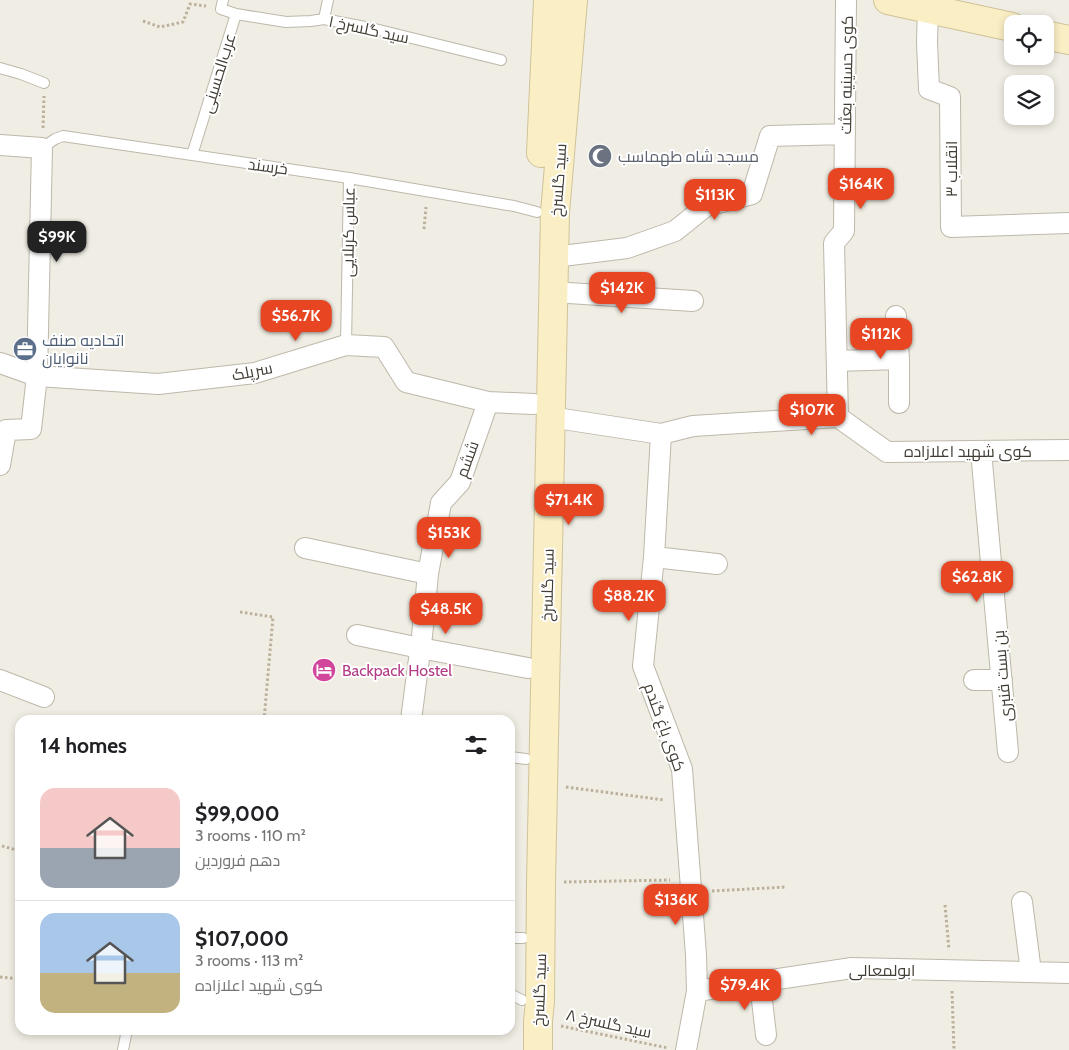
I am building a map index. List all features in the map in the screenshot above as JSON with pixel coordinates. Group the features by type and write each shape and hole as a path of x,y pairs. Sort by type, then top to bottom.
{"main road":[{"name":"سید گلسرخ","path":"525,938 541,882 543,784 542,411 538,212 548,0"},
{"name":"سید گلسرخ","path":"521,1050 525,938 518,758 528,668 542,411 553,292 555,213 573,0"},
{"path":"568,54 585,10 594,0"},
{"path":"888,0 1004,26"},
{"path":"1054,37 1069,40"},
{"name":"سید گلسرخ","path":"524,1003 538,1050"}],"street":[{"name":"کوی حسینیه بعثت","path":"838,417 834,243 844,231 846,0"},
{"name":"انقلاب ۳","path":"928,9 929,89 950,97 951,227 1069,224"},
{"path":"554,257 627,248 675,231 706,206 752,194 770,136 845,134"},
{"path":"0,145 42,148 36,376 31,429 6,430 0,465"},
{"path":"553,292 693,301"},
{"path":"896,316 899,359 899,403"},
{"name":"سرپلک","path":"0,363 36,376 158,384 255,373 346,345 384,347 406,382 488,402 542,411"},
{"path":"837,361 899,359"},
{"name":"ششم","path":"412,715 428,574 441,503 460,482 488,402"},
{"path":"542,411 661,434 693,426 838,417"},
{"name":"کوی شهید اعلازاده","path":"838,417 887,452 1069,450"},
{"name":"کوی باغ گندم","path":"661,434 654,557 643,666 682,769 697,991 686,1050"},
{"name":"بن بست قنبری","path":"981,451 1008,752"},
{"path":"305,548 428,574"},
{"path":"654,557 717,564"},
{"path":"357,635 528,668"},
{"path":"0,680 44,697"},
{"path":"974,680 1002,680"},
{"path":"1022,902 1031,972"},
{"name":"ابولمعالی","path":"697,991 852,968 1069,973"},
{"path":"760,983 766,1035"}],"lane":[{"path":"324,19 328,0"},
{"name":"عرب‌الحسینی","path":"192,155 236,14 222,4"},
{"name":"سید گلسرخ ۱","path":"236,14 286,22 324,19 375,29 501,60"},
{"path":"0,68 44,83"},
{"name":"خرسند","path":"42,148 63,136 349,178 514,206 538,212"},
{"name":"عباس کربلایی","path":"346,345 349,178"},
{"path":"123,1050 125,1035"}],"path":[{"path":"143,21 160,27 183,22 190,4 222,4"},
{"path":"42,148 44,83"},
{"path":"424,229 428,191"},
{"path":"240,612 273,616 264,715"},
{"path":"543,784 685,803"},
{"path":"2,846 15,850"},
{"path":"541,882 786,887"},
{"path":"945,905 951,970 954,1050"},
{"path":"0,977 15,978"},
{"name":"سید گلسرخ ۸","path":"524,1003 676,1050"}],"place":[{"name":"مسجد شاه طهماسب","path":"600,156"},
{"name":"اتحادیه صنف نانوایان","path":"25,349"},
{"name":"Backpack Hostel","path":"324,670"}]}
